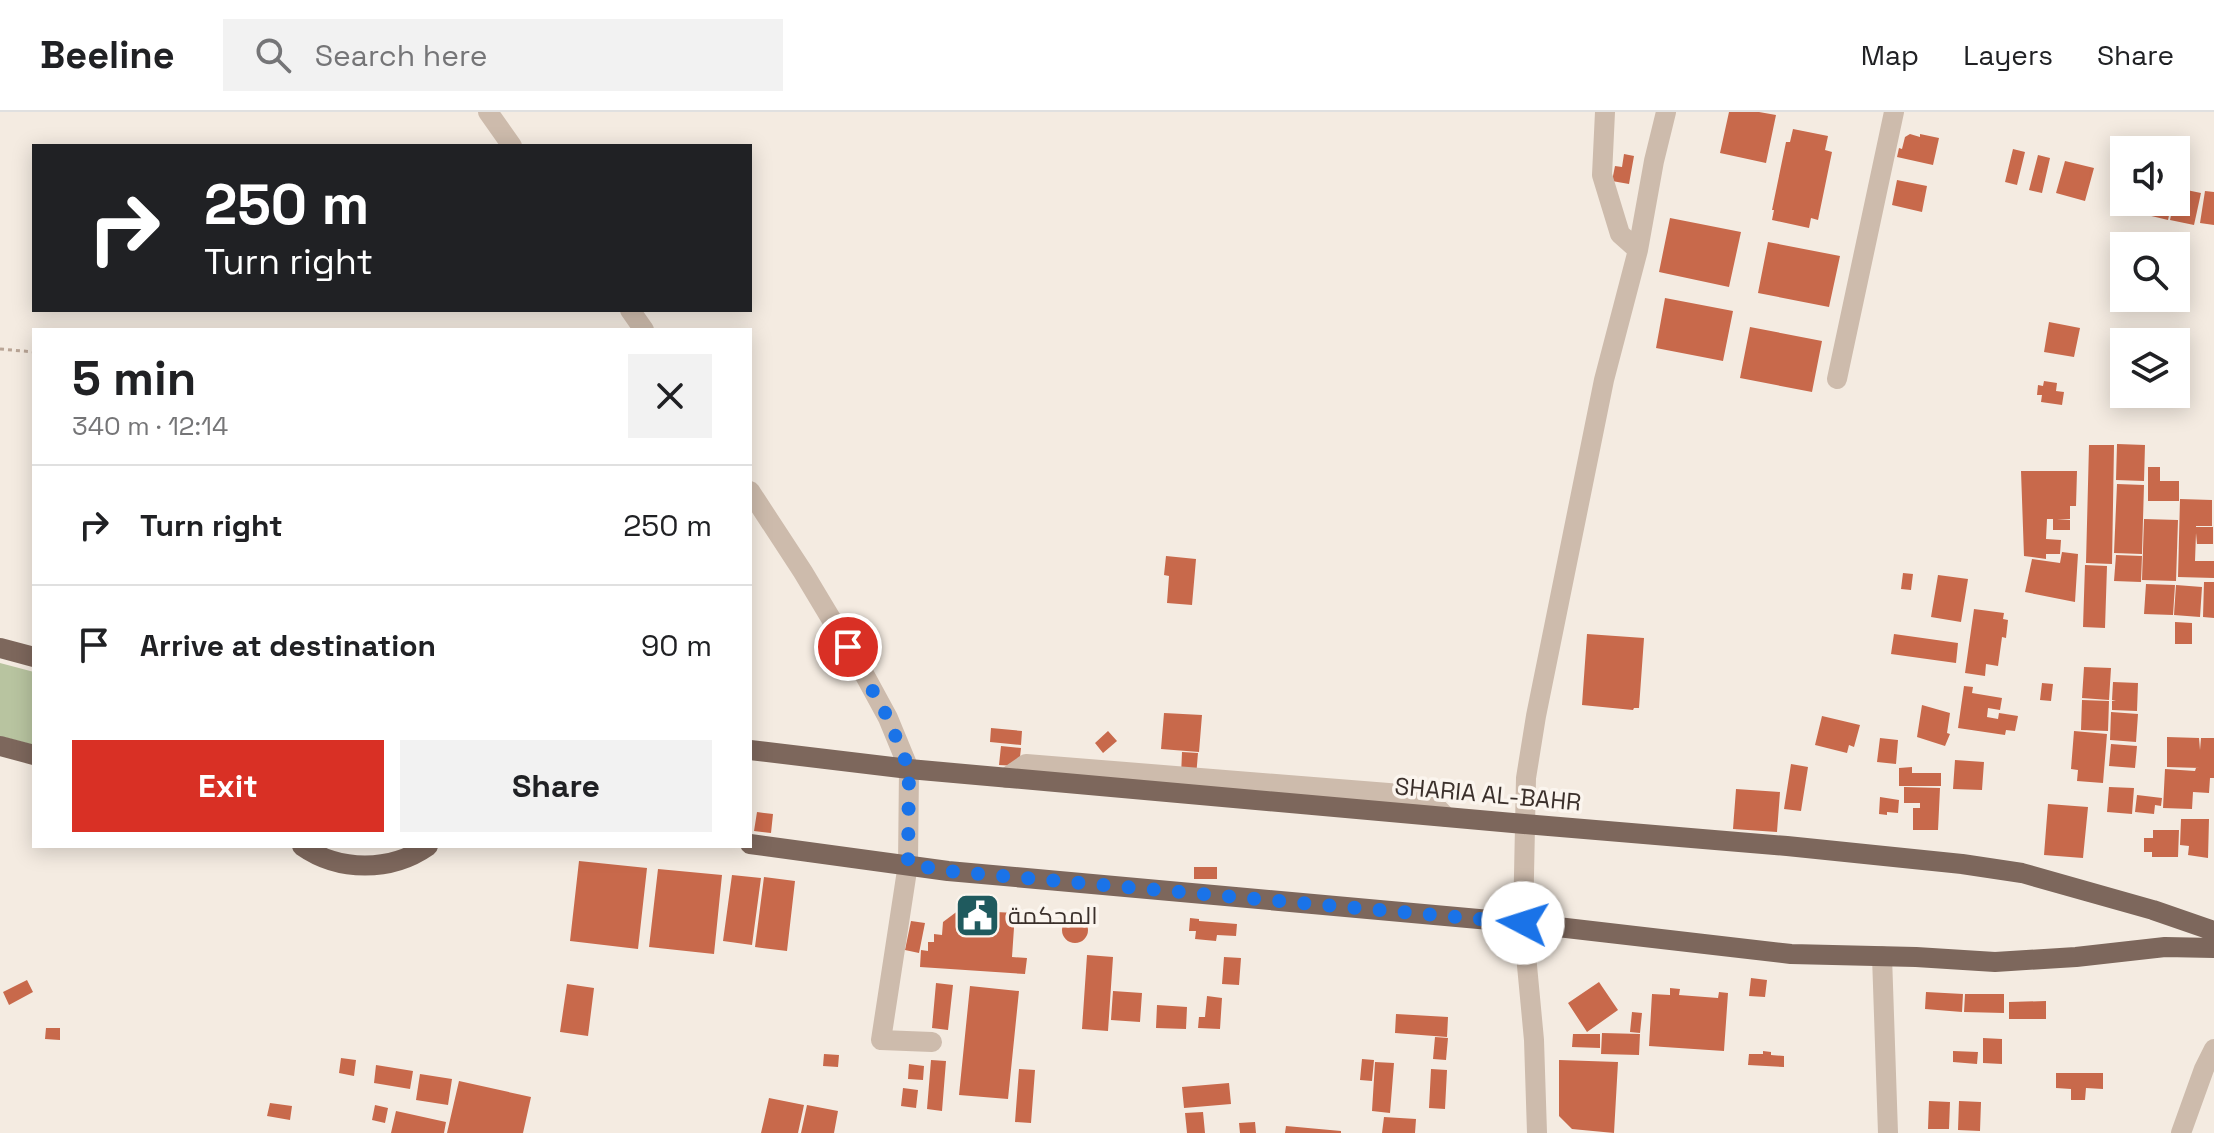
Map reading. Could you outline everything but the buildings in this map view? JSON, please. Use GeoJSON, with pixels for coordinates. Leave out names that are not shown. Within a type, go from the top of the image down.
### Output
{"type":"FeatureCollection","features":[{"type":"Feature","properties":{"kind":"main road"},"geometry":{"type":"LineString","coordinates":[[0,648],[32,656]]}},
{"type":"Feature","properties":{"kind":"main road"},"geometry":{"type":"LineString","coordinates":[[0,746],[32,754]]}},
{"type":"Feature","properties":{"kind":"main road","name":"SHARIA AL-BAHR"},"geometry":{"type":"LineString","coordinates":[[752,750],[909,769],[1962,864],[2007,871],[2140,906],[2214,931]]}},
{"type":"Feature","properties":{"kind":"main road"},"geometry":{"type":"LineString","coordinates":[[752,844],[948,871],[1523,923],[1791,954],[1995,962],[2165,947],[2214,948]]}},
{"type":"Feature","properties":{"kind":"main road"},"geometry":{"type":"LineString","coordinates":[[305,848],[315,855],[348,865],[383,865],[415,855],[425,848]]}},
{"type":"Feature","properties":{"kind":"street"},"geometry":{"type":"LineString","coordinates":[[488,112],[511,144]]}},
{"type":"Feature","properties":{"kind":"street"},"geometry":{"type":"LineString","coordinates":[[1605,112],[1602,175],[1620,234],[1638,250]]}},
{"type":"Feature","properties":{"kind":"street"},"geometry":{"type":"LineString","coordinates":[[1537,1133],[1534,1040],[1523,923],[1526,778],[1604,380],[1638,250],[1666,112]]}},
{"type":"Feature","properties":{"kind":"street"},"geometry":{"type":"LineString","coordinates":[[1837,379],[1894,112]]}},
{"type":"Feature","properties":{"kind":"street"},"geometry":{"type":"LineString","coordinates":[[752,494],[863,672],[888,718],[909,769],[908,864],[881,1040],[932,1042]]}},
{"type":"Feature","properties":{"kind":"street"},"geometry":{"type":"LineString","coordinates":[[1882,956],[1888,1133]]}},
{"type":"Feature","properties":{"kind":"street"},"geometry":{"type":"LineString","coordinates":[[2181,1133],[2214,1049]]}},
{"type":"Feature","properties":{"kind":"path"},"geometry":{"type":"LineString","coordinates":[[0,349],[32,352]]}},
{"type":"Feature","properties":{"kind":"green space"},"geometry":{"type":"Polygon","coordinates":[[[0,663],[32,671],[32,744],[0,736],[0,663]]]}},
{"type":"Feature","properties":{"kind":"place","name":"المحكمة"},"geometry":{"type":"Point","coordinates":[977,915]}},
{"type":"Feature","properties":{"kind":"route"},"geometry":{"type":"LineString","coordinates":[[848,647],[888,718],[909,769],[908,864],[948,871],[1523,923]]}}]}
